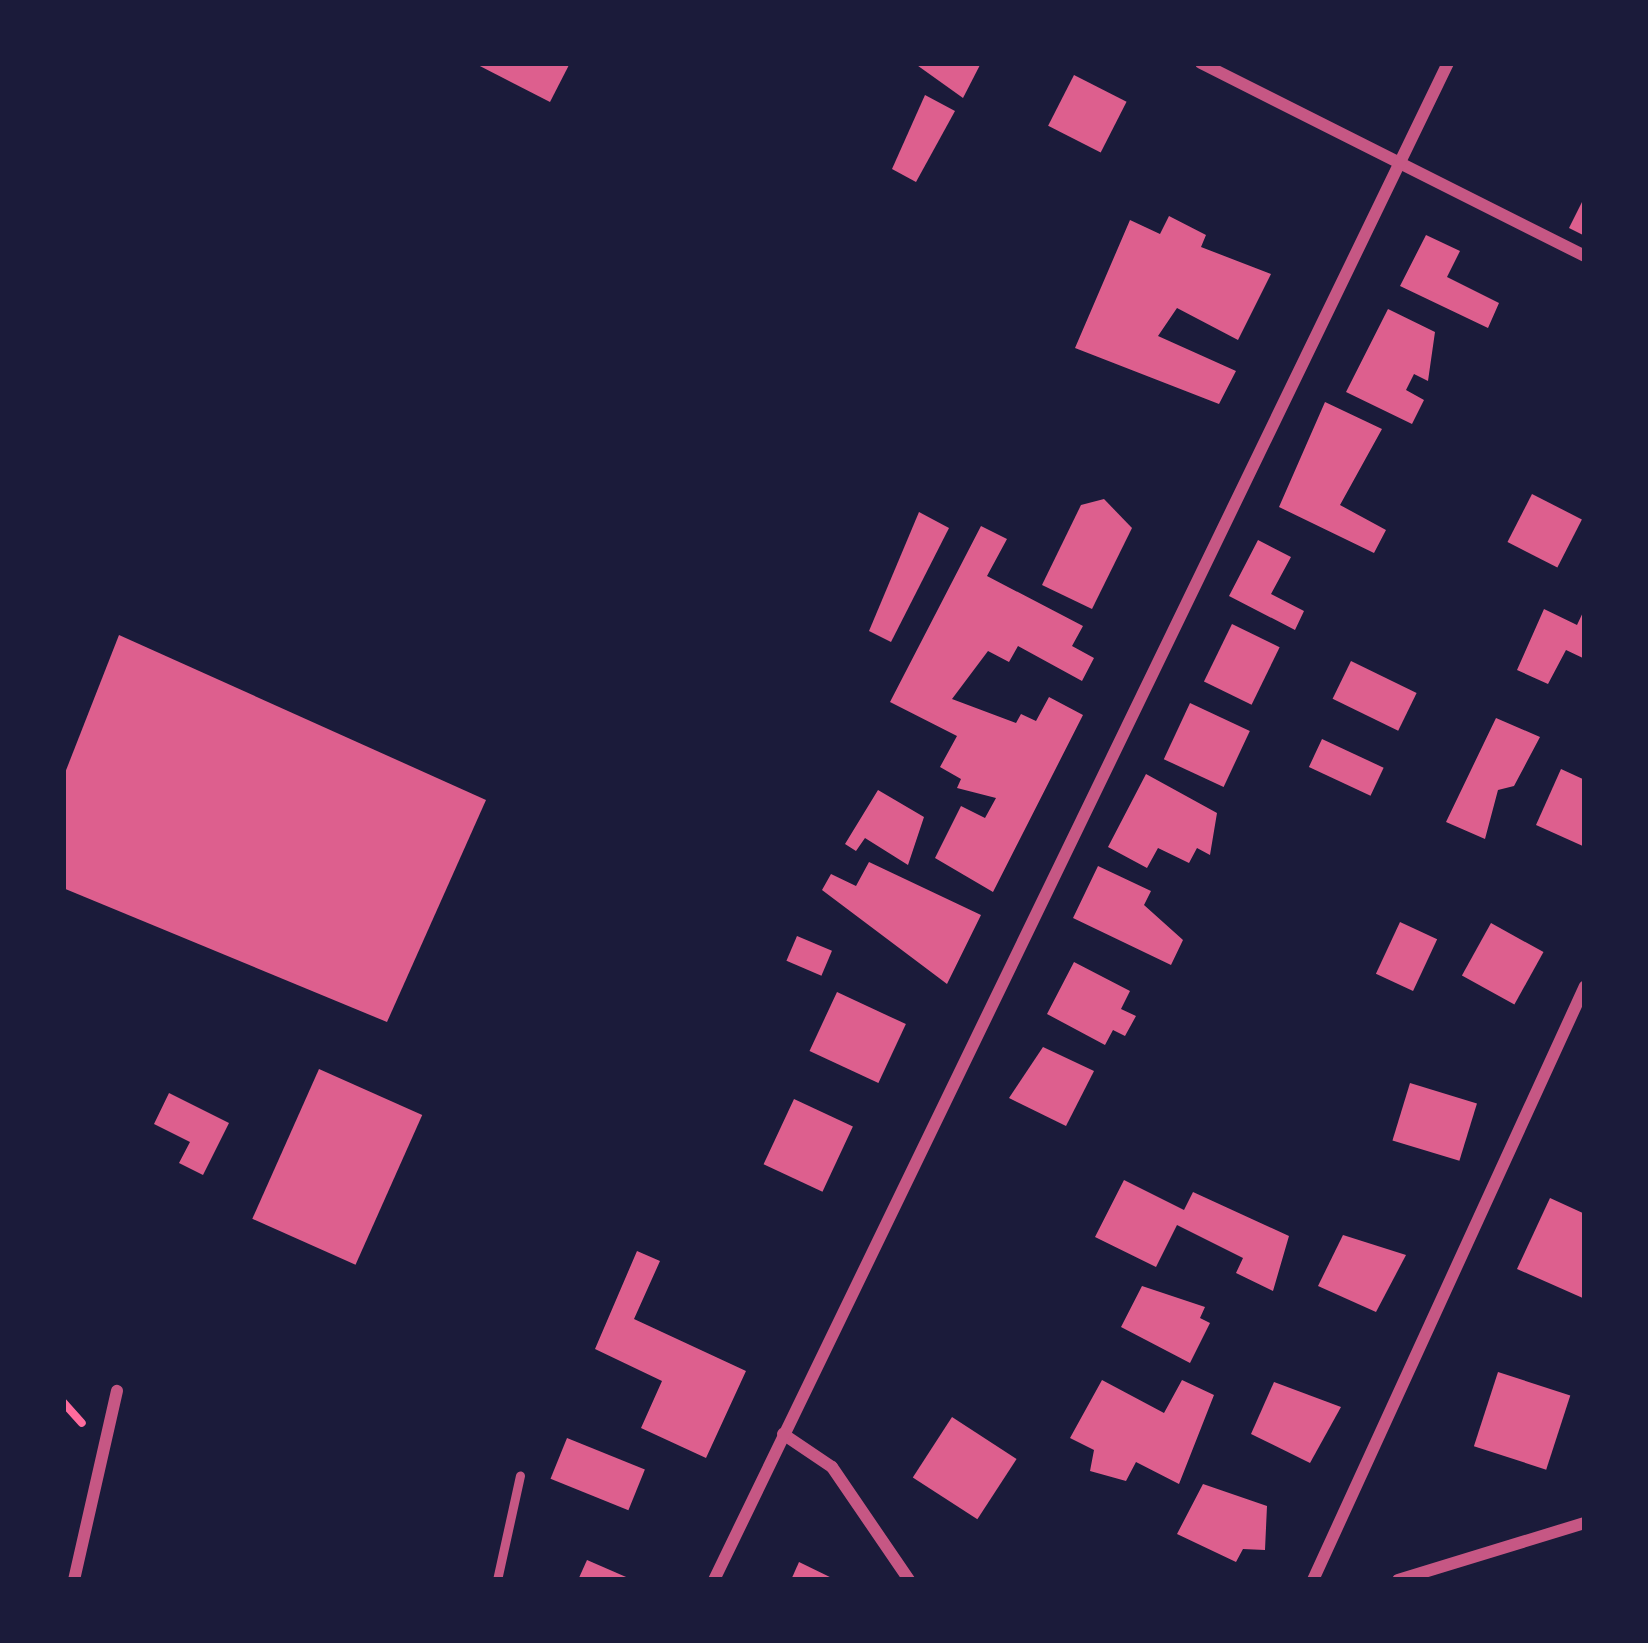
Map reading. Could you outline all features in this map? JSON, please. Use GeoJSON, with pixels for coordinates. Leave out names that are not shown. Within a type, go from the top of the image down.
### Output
{"type":"FeatureCollection","features":[{"type":"Feature","properties":{"kind":"street"},"geometry":{"type":"LineString","coordinates":[[1201,63],[1585,256]]}},
{"type":"Feature","properties":{"kind":"street"},"geometry":{"type":"LineString","coordinates":[[714,1580],[1395,162],[1448,63]]}},
{"type":"Feature","properties":{"kind":"street"},"geometry":{"type":"LineString","coordinates":[[1313,1580],[1585,986]]}},
{"type":"Feature","properties":{"kind":"street"},"geometry":{"type":"LineString","coordinates":[[74,1580],[117,1391]]}},
{"type":"Feature","properties":{"kind":"street"},"geometry":{"type":"LineString","coordinates":[[784,1435],[832,1467],[909,1580]]}},
{"type":"Feature","properties":{"kind":"street"},"geometry":{"type":"LineString","coordinates":[[1398,1580],[1585,1523]]}},
{"type":"Feature","properties":{"kind":"lane"},"geometry":{"type":"LineString","coordinates":[[496,1580],[520,1475]]}},
{"type":"Feature","properties":{"kind":"building"},"geometry":{"type":"Polygon","coordinates":[[[474,63],[570,63],[550,102],[474,63]]]}},
{"type":"Feature","properties":{"kind":"building"},"geometry":{"type":"Polygon","coordinates":[[[914,63],[981,63],[963,98],[914,63]]]}},
{"type":"Feature","properties":{"kind":"building"},"geometry":{"type":"Polygon","coordinates":[[[1074,75],[1127,102],[1101,153],[1048,126],[1074,75]]]}},
{"type":"Feature","properties":{"kind":"building"},"geometry":{"type":"Polygon","coordinates":[[[925,95],[955,111],[916,182],[892,169],[925,95]]]}},
{"type":"Feature","properties":{"kind":"building"},"geometry":{"type":"Polygon","coordinates":[[[1585,196],[1585,236],[1569,228],[1585,196]]]}},
{"type":"Feature","properties":{"kind":"building"},"geometry":{"type":"Polygon","coordinates":[[[1169,216],[1206,235],[1201,247],[1271,274],[1238,340],[1177,308],[1158,336],[1236,371],[1219,404],[1075,348],[1130,220],[1160,234],[1169,216]]]}},
{"type":"Feature","properties":{"kind":"building"},"geometry":{"type":"Polygon","coordinates":[[[1426,235],[1460,251],[1447,277],[1499,303],[1488,328],[1400,286],[1426,235]]]}},
{"type":"Feature","properties":{"kind":"building"},"geometry":{"type":"Polygon","coordinates":[[[1388,309],[1435,332],[1428,381],[1414,374],[1406,390],[1424,400],[1412,424],[1346,392],[1388,309]]]}},
{"type":"Feature","properties":{"kind":"building"},"geometry":{"type":"Polygon","coordinates":[[[1325,402],[1382,429],[1340,505],[1386,530],[1374,553],[1279,507],[1325,402]]]}},
{"type":"Feature","properties":{"kind":"building"},"geometry":{"type":"Polygon","coordinates":[[[1532,494],[1582,519],[1557,568],[1507,542],[1532,494]]]}},
{"type":"Feature","properties":{"kind":"building"},"geometry":{"type":"Polygon","coordinates":[[[1104,499],[1132,528],[1092,609],[1042,585],[1081,505],[1104,499]]]}},
{"type":"Feature","properties":{"kind":"building"},"geometry":{"type":"Polygon","coordinates":[[[919,512],[949,528],[891,642],[869,631],[919,512]]]}},
{"type":"Feature","properties":{"kind":"building"},"geometry":{"type":"Polygon","coordinates":[[[981,526],[1007,539],[987,576],[1083,626],[1072,646],[1094,658],[1082,681],[1018,646],[1009,662],[988,651],[952,699],[1016,723],[1021,714],[1036,721],[1049,697],[1083,715],[993,892],[935,858],[961,806],[985,818],[996,798],[957,788],[961,779],[940,767],[957,736],[890,702],[981,526]]]}},
{"type":"Feature","properties":{"kind":"building"},"geometry":{"type":"Polygon","coordinates":[[[1258,540],[1291,557],[1271,594],[1304,611],[1295,630],[1229,596],[1258,540]]]}},
{"type":"Feature","properties":{"kind":"building"},"geometry":{"type":"Polygon","coordinates":[[[1585,608],[1585,659],[1566,650],[1548,684],[1517,670],[1544,609],[1577,625],[1585,608]]]}},
{"type":"Feature","properties":{"kind":"building"},"geometry":{"type":"Polygon","coordinates":[[[1232,624],[1280,647],[1252,705],[1204,682],[1232,624]]]}},
{"type":"Feature","properties":{"kind":"building"},"geometry":{"type":"Polygon","coordinates":[[[119,635],[486,800],[387,1022],[63,888],[63,778],[119,635]]]}},
{"type":"Feature","properties":{"kind":"building"},"geometry":{"type":"Polygon","coordinates":[[[1351,661],[1417,693],[1398,731],[1333,699],[1351,661]]]}},
{"type":"Feature","properties":{"kind":"building"},"geometry":{"type":"Polygon","coordinates":[[[1190,703],[1250,731],[1224,787],[1164,759],[1190,703]]]}},
{"type":"Feature","properties":{"kind":"building"},"geometry":{"type":"Polygon","coordinates":[[[1496,718],[1540,737],[1514,786],[1498,790],[1485,839],[1446,822],[1496,718]]]}},
{"type":"Feature","properties":{"kind":"building"},"geometry":{"type":"Polygon","coordinates":[[[1322,739],[1384,768],[1371,796],[1309,767],[1322,739]]]}},
{"type":"Feature","properties":{"kind":"building"},"geometry":{"type":"Polygon","coordinates":[[[1561,769],[1585,780],[1585,847],[1536,825],[1561,769]]]}},
{"type":"Feature","properties":{"kind":"building"},"geometry":{"type":"Polygon","coordinates":[[[1146,774],[1217,813],[1210,855],[1197,848],[1189,863],[1158,848],[1147,868],[1108,847],[1146,774]]]}},
{"type":"Feature","properties":{"kind":"building"},"geometry":{"type":"Polygon","coordinates":[[[878,790],[924,817],[908,865],[865,838],[856,851],[845,844],[878,790]]]}},
{"type":"Feature","properties":{"kind":"building"},"geometry":{"type":"Polygon","coordinates":[[[869,862],[981,915],[947,984],[822,890],[831,874],[856,886],[869,862]]]}},
{"type":"Feature","properties":{"kind":"building"},"geometry":{"type":"Polygon","coordinates":[[[1098,866],[1151,891],[1144,905],[1183,940],[1171,965],[1073,918],[1098,866]]]}},
{"type":"Feature","properties":{"kind":"building"},"geometry":{"type":"Polygon","coordinates":[[[1400,922],[1437,939],[1413,991],[1376,974],[1400,922]]]}},
{"type":"Feature","properties":{"kind":"building"},"geometry":{"type":"Polygon","coordinates":[[[1491,923],[1543,952],[1514,1005],[1462,975],[1491,923]]]}},
{"type":"Feature","properties":{"kind":"building"},"geometry":{"type":"Polygon","coordinates":[[[797,936],[832,951],[821,976],[786,961],[797,936]]]}},
{"type":"Feature","properties":{"kind":"building"},"geometry":{"type":"Polygon","coordinates":[[[1074,962],[1130,991],[1121,1009],[1136,1016],[1125,1036],[1113,1030],[1105,1045],[1047,1014],[1074,962]]]}},
{"type":"Feature","properties":{"kind":"building"},"geometry":{"type":"Polygon","coordinates":[[[837,992],[906,1024],[878,1083],[810,1051],[837,992]]]}},
{"type":"Feature","properties":{"kind":"building"},"geometry":{"type":"Polygon","coordinates":[[[1043,1047],[1094,1071],[1066,1126],[1009,1098],[1043,1047]]]}},
{"type":"Feature","properties":{"kind":"building"},"geometry":{"type":"Polygon","coordinates":[[[319,1069],[422,1115],[356,1265],[252,1219],[319,1069]]]}},
{"type":"Feature","properties":{"kind":"building"},"geometry":{"type":"Polygon","coordinates":[[[1410,1083],[1477,1103],[1459,1161],[1392,1140],[1410,1083]]]}},
{"type":"Feature","properties":{"kind":"building"},"geometry":{"type":"Polygon","coordinates":[[[169,1093],[229,1123],[203,1175],[179,1163],[190,1142],[154,1124],[169,1093]]]}},
{"type":"Feature","properties":{"kind":"building"},"geometry":{"type":"Polygon","coordinates":[[[794,1099],[853,1126],[822,1192],[764,1164],[794,1099]]]}},
{"type":"Feature","properties":{"kind":"building"},"geometry":{"type":"Polygon","coordinates":[[[1124,1180],[1184,1210],[1193,1192],[1289,1236],[1273,1291],[1236,1273],[1243,1258],[1177,1225],[1156,1267],[1095,1237],[1124,1180]]]}},
{"type":"Feature","properties":{"kind":"building"},"geometry":{"type":"Polygon","coordinates":[[[1550,1198],[1585,1214],[1585,1299],[1517,1269],[1550,1198]]]}},
{"type":"Feature","properties":{"kind":"building"},"geometry":{"type":"Polygon","coordinates":[[[1343,1235],[1406,1255],[1376,1312],[1318,1286],[1343,1235]]]}},
{"type":"Feature","properties":{"kind":"building"},"geometry":{"type":"Polygon","coordinates":[[[637,1251],[660,1261],[634,1319],[746,1371],[706,1458],[641,1428],[662,1381],[595,1349],[637,1251]]]}},
{"type":"Feature","properties":{"kind":"building"},"geometry":{"type":"Polygon","coordinates":[[[1142,1286],[1205,1307],[1200,1318],[1210,1323],[1190,1363],[1121,1327],[1142,1286]]]}},
{"type":"Feature","properties":{"kind":"building"},"geometry":{"type":"Polygon","coordinates":[[[1498,1372],[1570,1395],[1546,1470],[1474,1446],[1498,1372]]]}},
{"type":"Feature","properties":{"kind":"building"},"geometry":{"type":"Polygon","coordinates":[[[1102,1380],[1164,1413],[1182,1380],[1214,1395],[1179,1484],[1136,1462],[1126,1481],[1090,1471],[1094,1450],[1070,1438],[1102,1380]]]}},
{"type":"Feature","properties":{"kind":"building"},"geometry":{"type":"Polygon","coordinates":[[[1274,1382],[1341,1407],[1310,1463],[1251,1434],[1274,1382]]]}},
{"type":"Feature","properties":{"kind":"building"},"geometry":{"type":"Polygon","coordinates":[[[952,1417],[1017,1459],[977,1519],[913,1477],[952,1417]]]}},
{"type":"Feature","properties":{"kind":"building"},"geometry":{"type":"Polygon","coordinates":[[[567,1438],[645,1469],[628,1510],[551,1479],[567,1438]]]}},
{"type":"Feature","properties":{"kind":"building"},"geometry":{"type":"Polygon","coordinates":[[[1203,1484],[1267,1506],[1265,1550],[1243,1549],[1236,1562],[1177,1534],[1203,1484]]]}},
{"type":"Feature","properties":{"kind":"building"},"geometry":{"type":"Polygon","coordinates":[[[587,1560],[633,1580],[578,1580],[587,1560]]]}},
{"type":"Feature","properties":{"kind":"building"},"geometry":{"type":"Polygon","coordinates":[[[799,1562],[836,1580],[791,1580],[799,1562]]]}}]}
